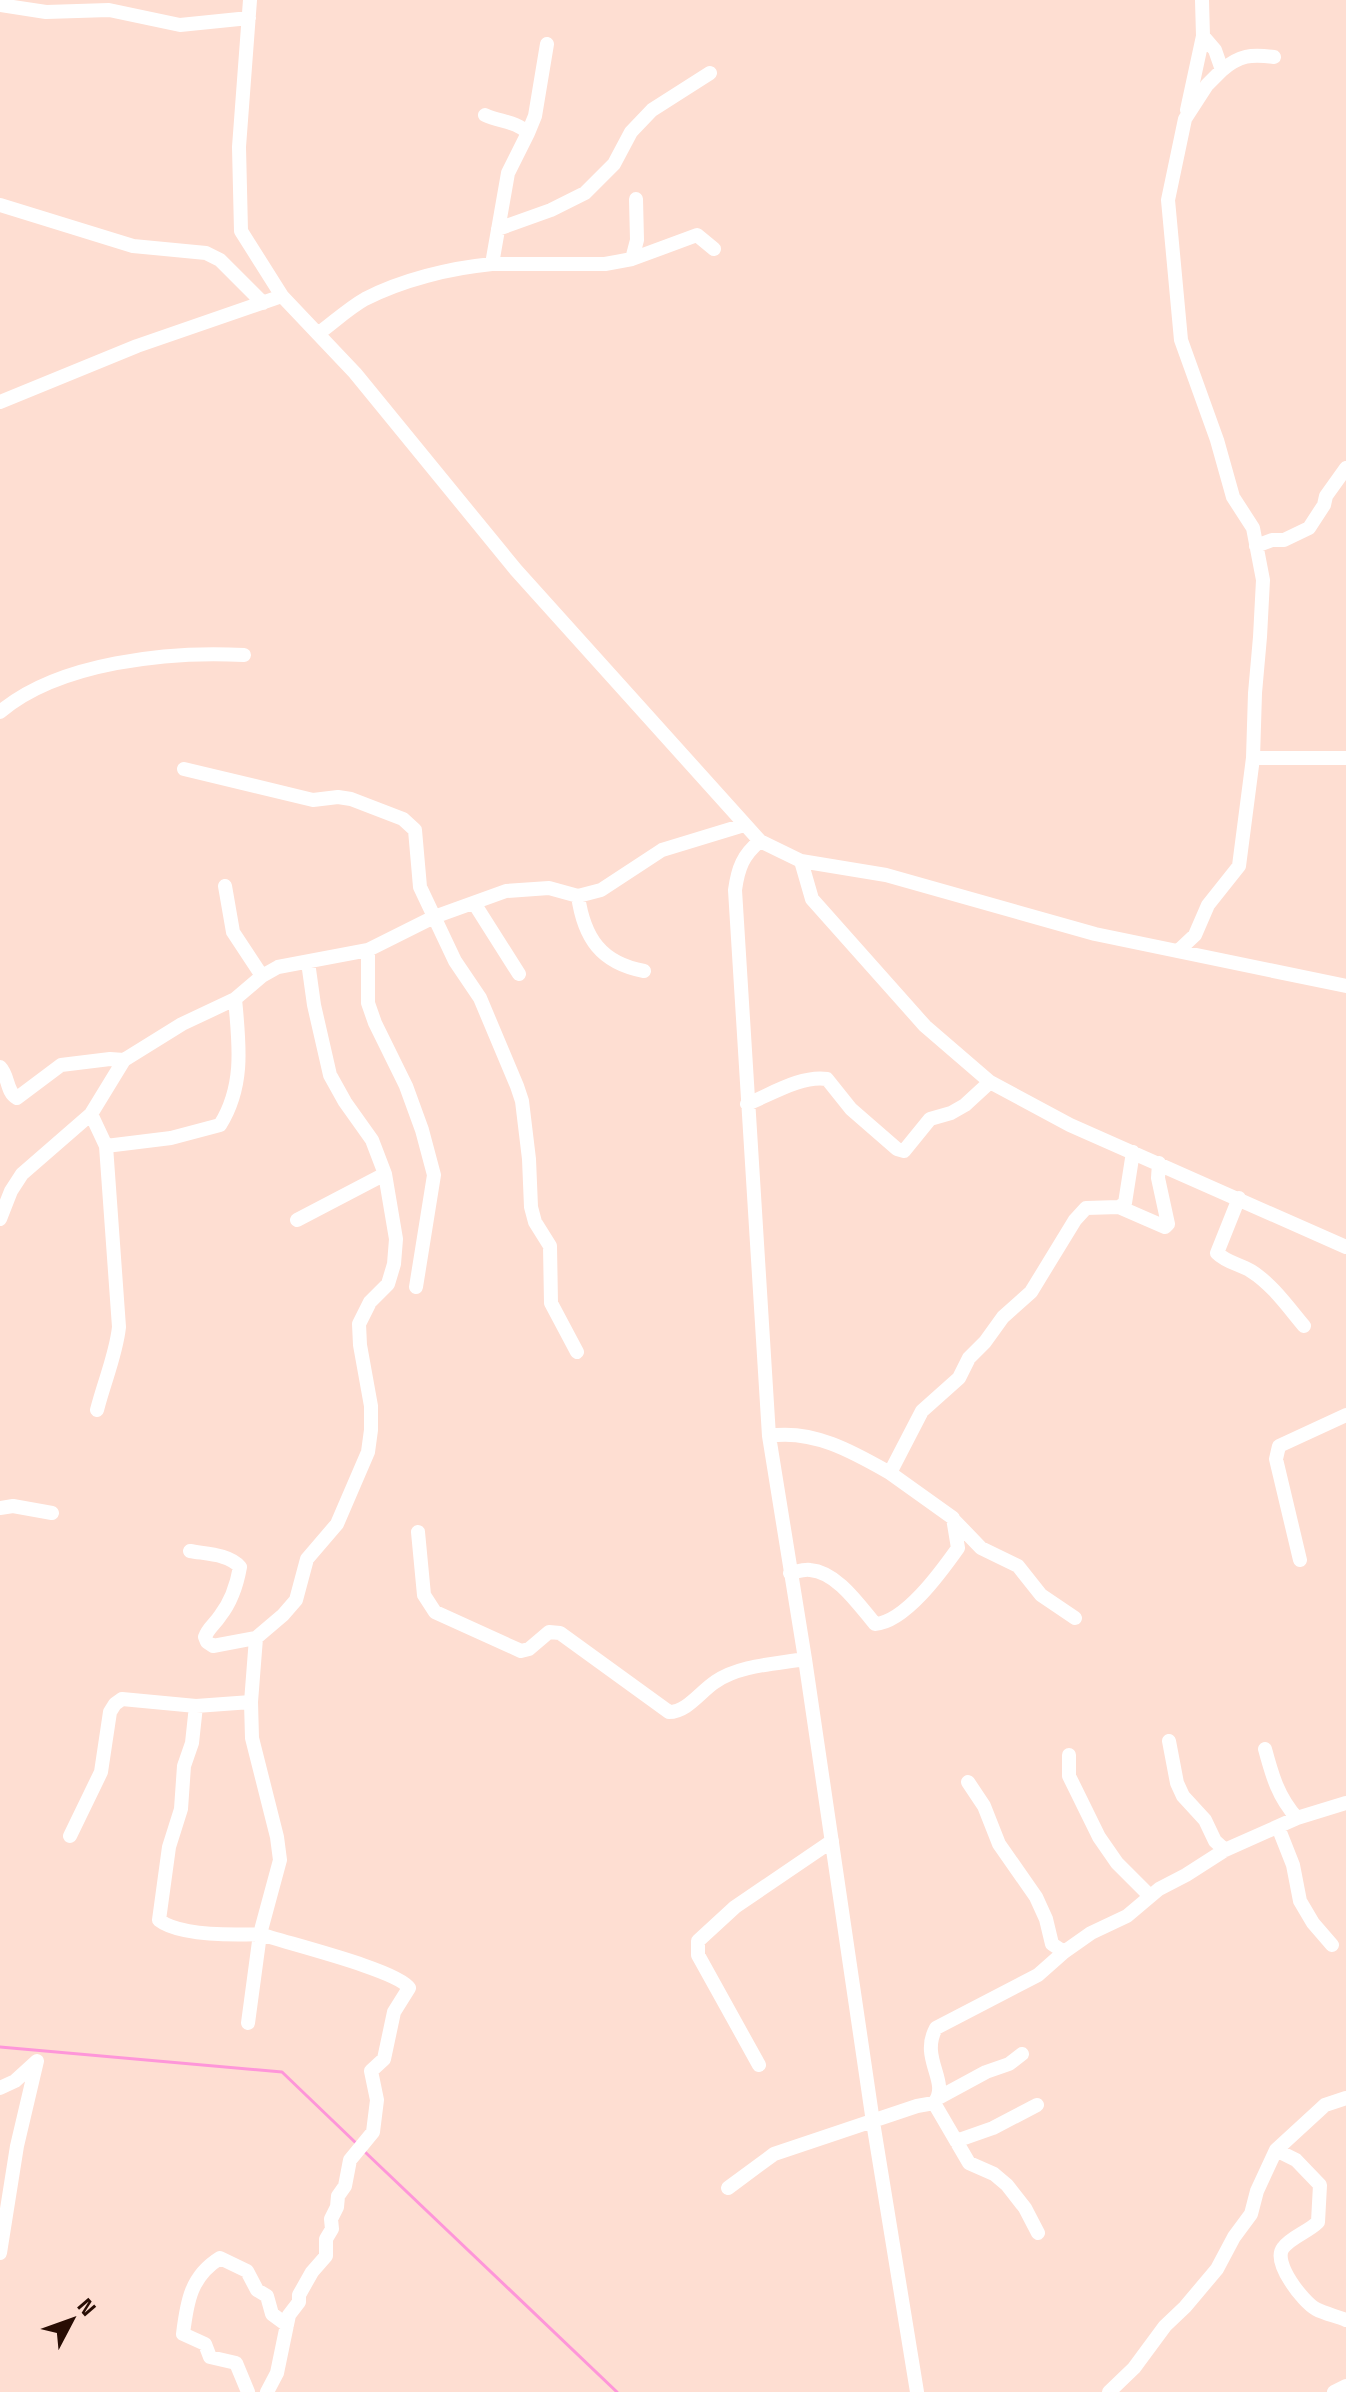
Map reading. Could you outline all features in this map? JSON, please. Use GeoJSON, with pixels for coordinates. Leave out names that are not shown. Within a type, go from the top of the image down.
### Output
{"type":"FeatureCollection","features":[{"type":"Feature","properties":{"kind":"street"},"geometry":{"type":"LineString","coordinates":[[250,0],[239,147],[241,231],[282,296],[319,333],[516,570],[760,841],[801,861],[886,875],[1095,934],[1346,986]]}},
{"type":"Feature","properties":{"kind":"street"},"geometry":{"type":"LineString","coordinates":[[1178,951],[1195,935],[1208,905],[1239,866],[1253,758],[1263,580],[1253,528],[1233,497],[1217,440],[1181,340],[1168,200],[1203,36],[1203,1]]}},
{"type":"Feature","properties":{"kind":"street"},"geometry":{"type":"LineString","coordinates":[[0,5],[46,12],[109,10],[180,25],[249,18]]}},
{"type":"Feature","properties":{"kind":"street"},"geometry":{"type":"LineString","coordinates":[[1203,36],[1215,50],[1222,70]]}},
{"type":"Feature","properties":{"kind":"street"},"geometry":{"type":"LineString","coordinates":[[492,264],[508,173],[535,116],[547,44]]}},
{"type":"Feature","properties":{"kind":"street"},"geometry":{"type":"LineString","coordinates":[[1185,119],[1207,85],[1232,62],[1249,54],[1274,57]]}},
{"type":"Feature","properties":{"kind":"street"},"geometry":{"type":"LineString","coordinates":[[498,229],[551,210],[585,193],[614,164],[631,132],[652,110],[710,73]]}},
{"type":"Feature","properties":{"kind":"street"},"geometry":{"type":"LineString","coordinates":[[485,115],[516,123],[528,133]]}},
{"type":"Feature","properties":{"kind":"street"},"geometry":{"type":"LineString","coordinates":[[632,259],[637,240],[636,199]]}},
{"type":"Feature","properties":{"kind":"street"},"geometry":{"type":"LineString","coordinates":[[0,205],[133,246],[206,253],[220,260],[263,303]]}},
{"type":"Feature","properties":{"kind":"street"},"geometry":{"type":"LineString","coordinates":[[319,333],[363,300],[414,280],[472,266],[605,264],[632,259],[697,235],[714,249]]}},
{"type":"Feature","properties":{"kind":"street"},"geometry":{"type":"LineString","coordinates":[[0,402],[137,346],[282,296]]}},
{"type":"Feature","properties":{"kind":"street"},"geometry":{"type":"LineString","coordinates":[[1256,546],[1272,540],[1284,540],[1309,528],[1346,468]]}},
{"type":"Feature","properties":{"kind":"street"},"geometry":{"type":"LineString","coordinates":[[0,712],[39,685],[109,666],[214,653],[244,655]]}},
{"type":"Feature","properties":{"kind":"street"},"geometry":{"type":"LineString","coordinates":[[1253,758],[1346,758]]}},
{"type":"Feature","properties":{"kind":"street"},"geometry":{"type":"LineString","coordinates":[[184,769],[313,800],[351,799],[403,819],[415,830],[418,879],[455,961],[480,998],[522,1101],[531,1207],[535,1222],[550,1246],[551,1303],[577,1352]]}},
{"type":"Feature","properties":{"kind":"street"},"geometry":{"type":"LineString","coordinates":[[0,1219],[6,1186],[91,1114],[124,1060],[182,1024],[235,999],[278,967],[368,950],[434,917],[506,891],[549,888],[578,896],[601,890],[662,850],[744,825]]}},
{"type":"Feature","properties":{"kind":"street"},"geometry":{"type":"LineString","coordinates":[[760,841],[749,850],[738,868],[735,890],[769,1436],[917,2392]]}},
{"type":"Feature","properties":{"kind":"street"},"geometry":{"type":"LineString","coordinates":[[801,861],[812,899],[925,1026],[990,1082],[1070,1125],[1346,1247]]}},
{"type":"Feature","properties":{"kind":"street"},"geometry":{"type":"LineString","coordinates":[[225,886],[233,932],[262,976]]}},
{"type":"Feature","properties":{"kind":"street"},"geometry":{"type":"LineString","coordinates":[[578,896],[587,933],[601,951],[623,967],[644,971]]}},
{"type":"Feature","properties":{"kind":"street"},"geometry":{"type":"LineString","coordinates":[[474,903],[519,974]]}},
{"type":"Feature","properties":{"kind":"street"},"geometry":{"type":"LineString","coordinates":[[368,950],[368,1003],[406,1086],[434,1175],[416,1287]]}},
{"type":"Feature","properties":{"kind":"street"},"geometry":{"type":"LineString","coordinates":[[190,1551],[227,1558],[240,1567],[236,1586],[221,1616],[208,1629],[207,1642],[213,1646],[256,1638],[276,1623],[296,1600],[307,1559],[337,1524],[368,1452],[371,1406],[359,1324],[370,1302],[388,1284],[394,1264],[396,1239],[385,1174],[372,1140],[330,1075],[308,962]]}},
{"type":"Feature","properties":{"kind":"street"},"geometry":{"type":"LineString","coordinates":[[106,1146],[171,1138],[220,1125],[228,1112],[241,1064],[235,999]]}},
{"type":"Feature","properties":{"kind":"street"},"geometry":{"type":"LineString","coordinates":[[0,1067],[4,1070],[11,1094],[17,1098],[61,1065],[124,1060]]}},
{"type":"Feature","properties":{"kind":"street"},"geometry":{"type":"LineString","coordinates":[[747,1104],[805,1080],[827,1079],[851,1109],[897,1149],[904,1151],[930,1119],[958,1109],[990,1082]]}},
{"type":"Feature","properties":{"kind":"street"},"geometry":{"type":"LineString","coordinates":[[91,1114],[106,1146],[119,1327],[117,1345],[97,1410]]}},
{"type":"Feature","properties":{"kind":"street"},"geometry":{"type":"LineString","coordinates":[[1119,1207],[1128,1197],[1133,1152]]}},
{"type":"Feature","properties":{"kind":"street"},"geometry":{"type":"LineString","coordinates":[[890,1473],[922,1411],[959,1378],[969,1358],[1003,1317],[1031,1292],[1075,1220],[1086,1208],[1119,1207],[1165,1227],[1168,1224],[1158,1178],[1159,1163]]}},
{"type":"Feature","properties":{"kind":"street"},"geometry":{"type":"LineString","coordinates":[[297,1220],[324,1209],[385,1174]]}},
{"type":"Feature","properties":{"kind":"street"},"geometry":{"type":"LineString","coordinates":[[1239,1198],[1217,1253],[1223,1259],[1251,1270],[1304,1326]]}},
{"type":"Feature","properties":{"kind":"street"},"geometry":{"type":"LineString","coordinates":[[1300,1560],[1276,1459],[1279,1446],[1346,1415]]}},
{"type":"Feature","properties":{"kind":"street"},"geometry":{"type":"LineString","coordinates":[[769,1436],[804,1436],[842,1446],[890,1473],[953,1518],[981,1548],[1018,1566],[1041,1595],[1075,1618]]}},
{"type":"Feature","properties":{"kind":"street"},"geometry":{"type":"LineString","coordinates":[[0,1508],[13,1506],[52,1513]]}},
{"type":"Feature","properties":{"kind":"street"},"geometry":{"type":"LineString","coordinates":[[790,1573],[809,1569],[823,1574],[840,1585],[875,1624],[887,1623],[905,1609],[958,1548],[953,1518]]}},
{"type":"Feature","properties":{"kind":"street"},"geometry":{"type":"LineString","coordinates":[[418,1532],[424,1595],[438,1615],[521,1651],[529,1649],[549,1632],[560,1633],[669,1712],[678,1712],[716,1681],[741,1671],[805,1659]]}},
{"type":"Feature","properties":{"kind":"street"},"geometry":{"type":"LineString","coordinates":[[248,2023],[260,1934],[280,1860],[252,1738],[251,1702],[256,1638]]}},
{"type":"Feature","properties":{"kind":"street"},"geometry":{"type":"LineString","coordinates":[[70,1836],[101,1772],[110,1712],[115,1704],[122,1699],[196,1706],[251,1702]]}},
{"type":"Feature","properties":{"kind":"street"},"geometry":{"type":"LineString","coordinates":[[196,1706],[192,1743],[184,1766],[181,1809],[169,1847],[159,1920],[162,1924],[228,1935],[260,1934],[376,1969],[405,1981],[409,1988],[394,2012],[384,2059],[371,2071],[377,2100],[373,2132],[346,2170],[345,2186],[338,2196],[331,2219],[332,2229],[326,2239],[326,2256],[312,2272],[299,2295],[299,2302],[289,2315],[277,2373],[267,2392]]}},
{"type":"Feature","properties":{"kind":"street"},"geometry":{"type":"LineString","coordinates":[[1169,1741],[1177,1783],[1183,1796],[1205,1820],[1215,1841],[1225,1850]]}},
{"type":"Feature","properties":{"kind":"street"},"geometry":{"type":"LineString","coordinates":[[1265,1749],[1284,1805],[1297,1818]]}},
{"type":"Feature","properties":{"kind":"street"},"geometry":{"type":"LineString","coordinates":[[1069,1755],[1069,1776],[1099,1837],[1117,1863],[1150,1896]]}},
{"type":"Feature","properties":{"kind":"street"},"geometry":{"type":"LineString","coordinates":[[968,1782],[984,1806],[999,1844],[1036,1897],[1052,1944],[1064,1952]]}},
{"type":"Feature","properties":{"kind":"street"},"geometry":{"type":"LineString","coordinates":[[1038,2233],[1025,2208],[1007,2185],[994,2174],[969,2163],[936,2101],[940,2085],[929,2041],[936,2028],[1038,1975],[1091,1933],[1127,1916],[1150,1896],[1225,1850],[1297,1818],[1346,1803]]}},
{"type":"Feature","properties":{"kind":"street"},"geometry":{"type":"LineString","coordinates":[[1278,1827],[1293,1865],[1300,1901],[1313,1923],[1332,1945]]}},
{"type":"Feature","properties":{"kind":"street"},"geometry":{"type":"LineString","coordinates":[[759,2065],[698,1955],[698,1941],[735,1907],[832,1841]]}},
{"type":"Feature","properties":{"kind":"street"},"geometry":{"type":"LineString","coordinates":[[728,2188],[774,2154],[936,2101],[986,2072],[1009,2064],[1022,2054]]}},
{"type":"Feature","properties":{"kind":"street"},"geometry":{"type":"LineString","coordinates":[[0,2088],[15,2081],[37,2061],[17,2146],[0,2253]]}},
{"type":"Feature","properties":{"kind":"street"},"geometry":{"type":"LineString","coordinates":[[956,2141],[993,2128],[1037,2105]]}},
{"type":"Feature","properties":{"kind":"street"},"geometry":{"type":"LineString","coordinates":[[1109,2392],[1134,2368],[1165,2326],[1217,2269],[1251,2214],[1257,2191],[1276,2150],[1325,2105],[1342,2105]]}},
{"type":"Feature","properties":{"kind":"street"},"geometry":{"type":"LineString","coordinates":[[1276,2150],[1296,2160],[1320,2185],[1318,2222],[1284,2245],[1280,2263],[1301,2296],[1315,2309],[1346,2320]]}},
{"type":"Feature","properties":{"kind":"street"},"geometry":{"type":"LineString","coordinates":[[248,2392],[236,2363],[210,2357],[205,2344],[183,2334],[187,2300],[204,2268],[220,2258],[247,2271],[257,2290],[267,2296],[272,2314],[287,2325]]}},
{"type":"Feature","properties":{"kind":"street"},"geometry":{"type":"LineString","coordinates":[[1335,2392],[1346,2386]]}},
{"type":"Feature","properties":{"kind":"waterway"},"geometry":{"type":"LineString","coordinates":[[0,2047],[282,2072],[357,2144]]}},
{"type":"Feature","properties":{"kind":"waterway"},"geometry":{"type":"LineString","coordinates":[[365,2152],[617,2392]]}}]}
